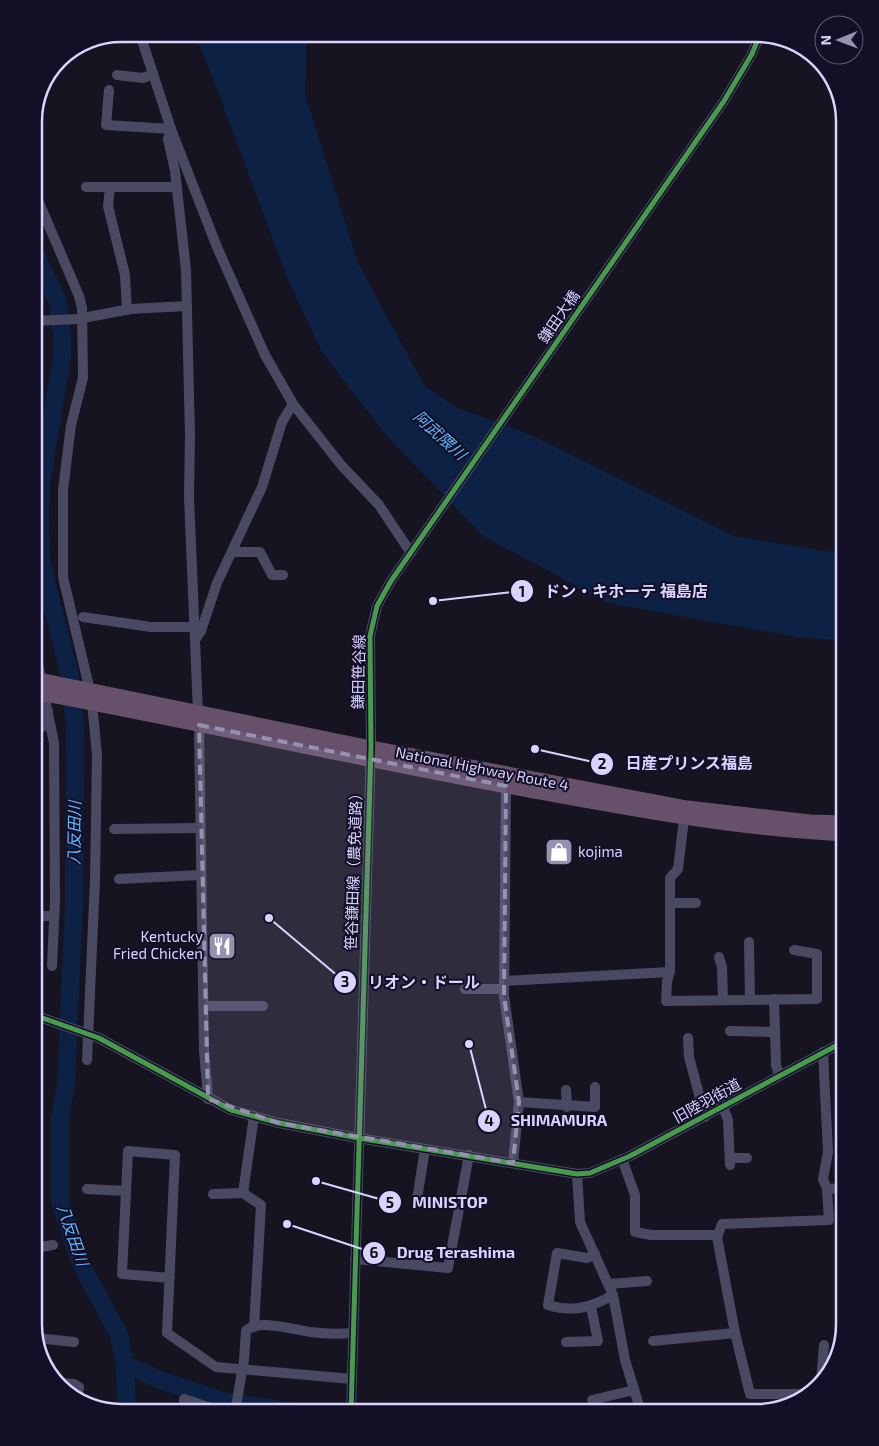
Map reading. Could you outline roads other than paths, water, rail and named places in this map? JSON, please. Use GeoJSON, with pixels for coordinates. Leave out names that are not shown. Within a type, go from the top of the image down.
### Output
{"type":"FeatureCollection","features":[{"type":"Feature","properties":{"kind":"highway","name":"National Highway Route 4"},"geometry":{"type":"LineString","coordinates":[[43,687],[371,754],[687,808],[810,822],[836,823]]}},
{"type":"Feature","properties":{"kind":"highway","name":"National Highway Route 4"},"geometry":{"type":"LineString","coordinates":[[371,754],[506,786],[684,819],[784,831],[836,834]]}},
{"type":"Feature","properties":{"kind":"street"},"geometry":{"type":"LineString","coordinates":[[143,42],[171,128],[237,296],[265,355],[292,404],[342,466],[379,505],[412,550]]}},
{"type":"Feature","properties":{"kind":"street","name":"鎌田大橋"},"geometry":{"type":"LineString","coordinates":[[412,550],[724,101],[752,54],[756,43]]}},
{"type":"Feature","properties":{"kind":"street"},"geometry":{"type":"LineString","coordinates":[[117,75],[143,78],[153,74]]}},
{"type":"Feature","properties":{"kind":"street"},"geometry":{"type":"LineString","coordinates":[[109,90],[106,125],[171,128]]}},
{"type":"Feature","properties":{"kind":"street"},"geometry":{"type":"LineString","coordinates":[[171,128],[168,139],[186,270],[190,436],[189,497],[198,719],[203,1006],[208,1099]]}},
{"type":"Feature","properties":{"kind":"street"},"geometry":{"type":"LineString","coordinates":[[86,187],[176,187]]}},
{"type":"Feature","properties":{"kind":"street"},"geometry":{"type":"LineString","coordinates":[[110,188],[108,206],[125,275],[127,310]]}},
{"type":"Feature","properties":{"kind":"street"},"geometry":{"type":"LineString","coordinates":[[43,212],[79,296],[83,378],[71,424],[63,490],[63,576],[88,696],[96,774],[95,880],[87,1060]]}},
{"type":"Feature","properties":{"kind":"street"},"geometry":{"type":"LineString","coordinates":[[43,321],[80,318],[127,310],[187,306]]}},
{"type":"Feature","properties":{"kind":"street"},"geometry":{"type":"LineString","coordinates":[[195,641],[201,631],[217,583],[262,487],[282,422],[292,404]]}},
{"type":"Feature","properties":{"kind":"street","name":"鎌田笹谷線"},"geometry":{"type":"LineString","coordinates":[[371,754],[370,654],[373,621],[384,593],[412,550]]}},
{"type":"Feature","properties":{"kind":"street"},"geometry":{"type":"LineString","coordinates":[[232,552],[260,552],[272,575],[283,575]]}},
{"type":"Feature","properties":{"kind":"street"},"geometry":{"type":"LineString","coordinates":[[83,617],[145,626],[194,627]]}},
{"type":"Feature","properties":{"kind":"street"},"geometry":{"type":"LineString","coordinates":[[43,692],[54,743],[54,916],[52,966]]}},
{"type":"Feature","properties":{"kind":"street"},"geometry":{"type":"LineString","coordinates":[[42,726],[48,711]]}},
{"type":"Feature","properties":{"kind":"street","name":"笹谷鎌田線（農免道路）"},"geometry":{"type":"LineString","coordinates":[[351,1403],[371,754]]}},
{"type":"Feature","properties":{"kind":"street"},"geometry":{"type":"LineString","coordinates":[[506,786],[504,985],[510,1046],[519,1102],[513,1163]]}},
{"type":"Feature","properties":{"kind":"street"},"geometry":{"type":"LineString","coordinates":[[684,819],[678,869],[670,878],[670,972],[666,982],[666,1001],[818,999],[817,954],[794,950]]}},
{"type":"Feature","properties":{"kind":"street"},"geometry":{"type":"LineString","coordinates":[[114,829],[200,828]]}},
{"type":"Feature","properties":{"kind":"street"},"geometry":{"type":"LineString","coordinates":[[119,879],[201,875]]}},
{"type":"Feature","properties":{"kind":"street"},"geometry":{"type":"LineString","coordinates":[[670,903],[696,903]]}},
{"type":"Feature","properties":{"kind":"street"},"geometry":{"type":"LineString","coordinates":[[42,916],[54,916]]}},
{"type":"Feature","properties":{"kind":"street"},"geometry":{"type":"LineString","coordinates":[[750,942],[750,1000]]}},
{"type":"Feature","properties":{"kind":"street"},"geometry":{"type":"LineString","coordinates":[[719,957],[722,967],[723,1000]]}},
{"type":"Feature","properties":{"kind":"street"},"geometry":{"type":"LineString","coordinates":[[464,989],[670,972]]}},
{"type":"Feature","properties":{"kind":"street"},"geometry":{"type":"LineString","coordinates":[[774,999],[779,1075]]}},
{"type":"Feature","properties":{"kind":"street"},"geometry":{"type":"LineString","coordinates":[[203,1006],[264,1006]]}},
{"type":"Feature","properties":{"kind":"street"},"geometry":{"type":"LineString","coordinates":[[42,1018],[87,1034],[231,1110],[358,1138],[577,1174],[580,1222],[613,1295],[625,1360],[638,1404]]}},
{"type":"Feature","properties":{"kind":"street"},"geometry":{"type":"LineString","coordinates":[[730,1031],[775,1032]]}},
{"type":"Feature","properties":{"kind":"street"},"geometry":{"type":"LineString","coordinates":[[688,1038],[689,1057],[705,1117]]}},
{"type":"Feature","properties":{"kind":"street","name":"旧陸羽街道"},"geometry":{"type":"LineString","coordinates":[[577,1174],[590,1173],[622,1159],[705,1117],[836,1046]]}},
{"type":"Feature","properties":{"kind":"street"},"geometry":{"type":"LineString","coordinates":[[794,1394],[750,1394],[735,1333],[718,1235],[722,1224],[829,1220],[827,1188],[823,1179],[828,1152],[823,1052]]}},
{"type":"Feature","properties":{"kind":"street"},"geometry":{"type":"LineString","coordinates":[[519,1102],[567,1107],[595,1107],[595,1087]]}},
{"type":"Feature","properties":{"kind":"street"},"geometry":{"type":"LineString","coordinates":[[566,1090],[567,1107]]}},
{"type":"Feature","properties":{"kind":"street"},"geometry":{"type":"LineString","coordinates":[[723,1107],[728,1120],[730,1161],[747,1158]]}},
{"type":"Feature","properties":{"kind":"street"},"geometry":{"type":"LineString","coordinates":[[243,1194],[254,1116]]}},
{"type":"Feature","properties":{"kind":"street"},"geometry":{"type":"LineString","coordinates":[[417,1198],[425,1149]]}},
{"type":"Feature","properties":{"kind":"street"},"geometry":{"type":"LineString","coordinates":[[170,1278],[122,1274],[128,1151],[175,1154],[170,1278],[167,1332],[216,1367],[352,1379]]}},
{"type":"Feature","properties":{"kind":"street"},"geometry":{"type":"LineString","coordinates":[[355,1259],[448,1268],[469,1155]]}},
{"type":"Feature","properties":{"kind":"street"},"geometry":{"type":"LineString","coordinates":[[622,1159],[635,1195],[635,1232],[651,1235],[718,1235]]}},
{"type":"Feature","properties":{"kind":"street"},"geometry":{"type":"LineString","coordinates":[[827,1188],[836,1188]]}},
{"type":"Feature","properties":{"kind":"street"},"geometry":{"type":"LineString","coordinates":[[87,1189],[126,1191]]}},
{"type":"Feature","properties":{"kind":"street"},"geometry":{"type":"LineString","coordinates":[[213,1194],[243,1194],[261,1205],[254,1327]]}},
{"type":"Feature","properties":{"kind":"street"},"geometry":{"type":"LineString","coordinates":[[42,1247],[53,1245]]}},
{"type":"Feature","properties":{"kind":"street"},"geometry":{"type":"LineString","coordinates":[[594,1254],[587,1258],[557,1253],[548,1305],[557,1308],[591,1307],[613,1295]]}},
{"type":"Feature","properties":{"kind":"street"},"geometry":{"type":"LineString","coordinates":[[609,1284],[647,1282]]}},
{"type":"Feature","properties":{"kind":"street"},"geometry":{"type":"LineString","coordinates":[[566,1342],[598,1341],[591,1307]]}},
{"type":"Feature","properties":{"kind":"street"},"geometry":{"type":"LineString","coordinates":[[236,1403],[242,1370],[246,1331],[254,1327],[282,1326],[332,1334],[353,1333]]}},
{"type":"Feature","properties":{"kind":"street"},"geometry":{"type":"LineString","coordinates":[[653,1341],[735,1333]]}},
{"type":"Feature","properties":{"kind":"street"},"geometry":{"type":"LineString","coordinates":[[44,1339],[74,1342]]}},
{"type":"Feature","properties":{"kind":"street"},"geometry":{"type":"LineString","coordinates":[[821,1370],[824,1345]]}},
{"type":"Feature","properties":{"kind":"street"},"geometry":{"type":"LineString","coordinates":[[69,1383],[79,1387],[78,1390]]}},
{"type":"Feature","properties":{"kind":"street"},"geometry":{"type":"LineString","coordinates":[[592,1400],[634,1390]]}},
{"type":"Feature","properties":{"kind":"street"},"geometry":{"type":"LineString","coordinates":[[184,1403],[184,1398],[198,1403]]}},
{"type":"Feature","properties":{"kind":"water","name":"阿武隈川"},"geometry":{"type":"Polygon","coordinates":[[[197,42],[307,42],[305,94],[358,263],[425,387],[458,408],[531,435],[733,536],[836,553],[836,640],[796,637],[608,603],[483,536],[386,435],[322,352],[288,280],[214,81],[197,42]]]}},
{"type":"Feature","properties":{"kind":"waterway","name":"八反田川"},"geometry":{"type":"LineString","coordinates":[[43,270],[58,302],[62,335],[62,357],[43,474]]}},
{"type":"Feature","properties":{"kind":"waterway","name":"八反田川"},"geometry":{"type":"LineString","coordinates":[[43,567],[69,672],[75,727],[74,905],[66,1084],[60,1117],[60,1202],[81,1264],[119,1335],[125,1365],[127,1403]]}},
{"type":"Feature","properties":{"kind":"waterway"},"geometry":{"type":"LineString","coordinates":[[125,1365],[163,1381],[234,1403]]}},
{"type":"Feature","properties":{"kind":"place","name":"ドン・キホーテ 福島店"},"geometry":{"type":"Point","coordinates":[433,601]}},
{"type":"Feature","properties":{"kind":"place","name":"日産プリンス福島"},"geometry":{"type":"Point","coordinates":[535,749]}},
{"type":"Feature","properties":{"kind":"place","name":"kojima"},"geometry":{"type":"Point","coordinates":[559,852]}},
{"type":"Feature","properties":{"kind":"place","name":"リオン・ドール"},"geometry":{"type":"Point","coordinates":[269,918]}},
{"type":"Feature","properties":{"kind":"place","name":"Kentucky Fried Chicken"},"geometry":{"type":"Point","coordinates":[222,946]}},
{"type":"Feature","properties":{"kind":"place","name":"SHIMAMURA"},"geometry":{"type":"Point","coordinates":[469,1044]}},
{"type":"Feature","properties":{"kind":"place","name":"MINISTOP"},"geometry":{"type":"Point","coordinates":[316,1181]}},
{"type":"Feature","properties":{"kind":"place","name":"Drug Terashima"},"geometry":{"type":"Point","coordinates":[287,1224]}}]}
